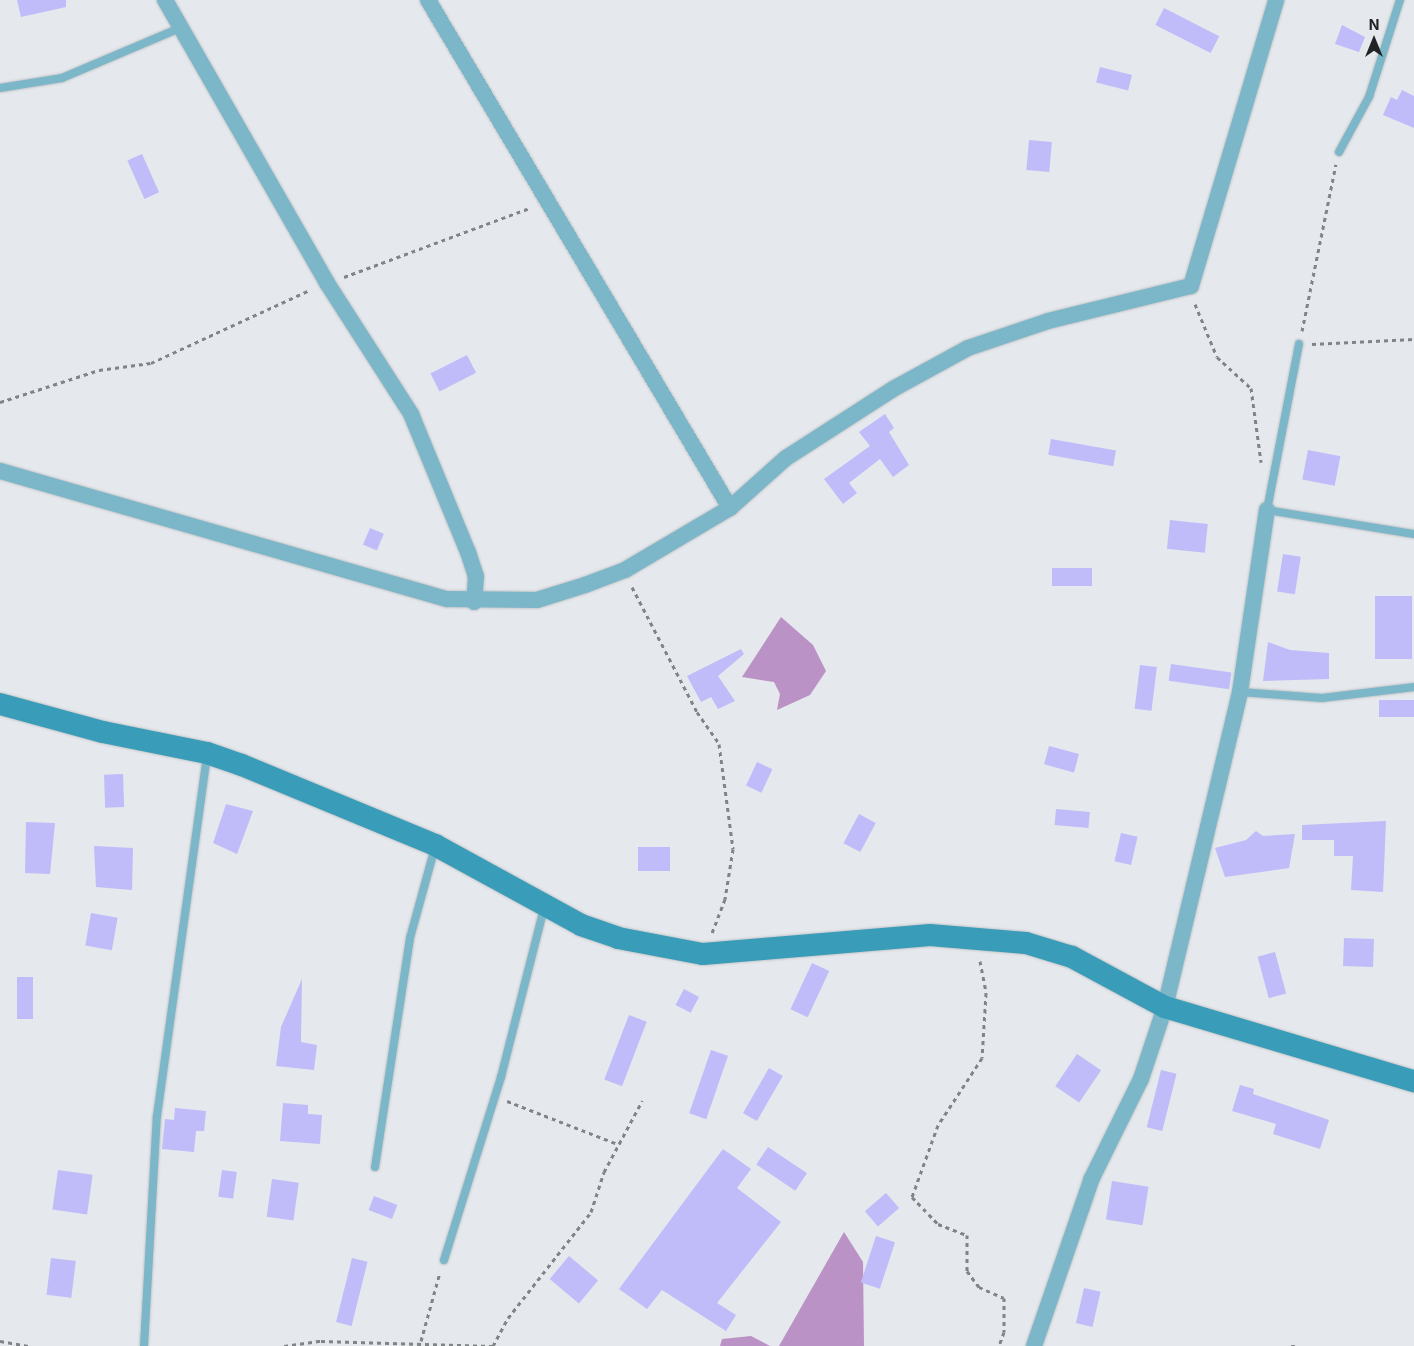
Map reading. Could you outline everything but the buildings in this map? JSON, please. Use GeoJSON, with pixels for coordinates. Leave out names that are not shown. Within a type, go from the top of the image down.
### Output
{"type":"FeatureCollection","features":[{"type":"Feature","properties":{"kind":"street"},"geometry":{"type":"LineString","coordinates":[[165,0],[327,283],[411,414],[468,552],[476,576],[474,602]]}},
{"type":"Feature","properties":{"kind":"street"},"geometry":{"type":"LineString","coordinates":[[428,0],[546,202],[730,508]]}},
{"type":"Feature","properties":{"kind":"street"},"geometry":{"type":"LineString","coordinates":[[0,471],[376,581],[474,602],[537,600],[625,570],[730,508],[786,458],[893,389],[968,348],[1048,321],[1191,286],[1276,0]]}},
{"type":"Feature","properties":{"kind":"street"},"geometry":{"type":"LineString","coordinates":[[1034,1346],[1091,1180],[1141,1079],[1165,1006],[1240,692],[1267,510]]}},
{"type":"Feature","properties":{"kind":"street"},"geometry":{"type":"LineString","coordinates":[[0,704],[103,732],[207,752],[435,845],[546,903],[581,925],[618,938],[703,954],[930,935],[1026,944],[1072,957],[1165,1006],[1414,1081]]}},
{"type":"Feature","properties":{"kind":"lane"},"geometry":{"type":"LineString","coordinates":[[1339,152],[1369,98],[1400,0]]}},
{"type":"Feature","properties":{"kind":"lane"},"geometry":{"type":"LineString","coordinates":[[0,88],[62,78],[182,27]]}},
{"type":"Feature","properties":{"kind":"lane"},"geometry":{"type":"LineString","coordinates":[[1300,344],[1267,510],[1414,534]]}},
{"type":"Feature","properties":{"kind":"lane"},"geometry":{"type":"LineString","coordinates":[[1240,692],[1322,698],[1414,687]]}},
{"type":"Feature","properties":{"kind":"lane"},"geometry":{"type":"LineString","coordinates":[[144,1346],[157,1116],[207,752]]}},
{"type":"Feature","properties":{"kind":"lane"},"geometry":{"type":"LineString","coordinates":[[375,1167],[410,938],[435,845]]}},
{"type":"Feature","properties":{"kind":"lane"},"geometry":{"type":"LineString","coordinates":[[444,1260],[495,1097],[546,903]]}},
{"type":"Feature","properties":{"kind":"path"},"geometry":{"type":"LineString","coordinates":[[1339,152],[1319,232],[1300,344],[1414,339]]}},
{"type":"Feature","properties":{"kind":"path"},"geometry":{"type":"LineString","coordinates":[[0,402],[99,370],[150,363],[327,283],[546,202]]}},
{"type":"Feature","properties":{"kind":"path"},"geometry":{"type":"LineString","coordinates":[[1191,286],[1202,329],[1217,357],[1251,388],[1262,479],[1272,486]]}},
{"type":"Feature","properties":{"kind":"path"},"geometry":{"type":"LineString","coordinates":[[625,570],[697,712],[719,744],[733,849],[725,899],[703,954]]}},
{"type":"Feature","properties":{"kind":"path"},"geometry":{"type":"LineString","coordinates":[[976,938],[986,993],[982,1058],[938,1125],[912,1198],[938,1224],[967,1235],[967,1271],[980,1287],[1004,1298],[1004,1332],[999,1346]]}},
{"type":"Feature","properties":{"kind":"path"},"geometry":{"type":"LineString","coordinates":[[495,1097],[618,1144]]}},
{"type":"Feature","properties":{"kind":"path"},"geometry":{"type":"LineString","coordinates":[[284,1346],[322,1341],[421,1341],[493,1346],[508,1318],[591,1212],[618,1144],[642,1101]]}},
{"type":"Feature","properties":{"kind":"path"},"geometry":{"type":"LineString","coordinates":[[421,1341],[444,1260]]}},
{"type":"Feature","properties":{"kind":"path"},"geometry":{"type":"LineString","coordinates":[[0,1341],[29,1346]]}},
{"type":"Feature","properties":{"kind":"path"},"geometry":{"type":"LineString","coordinates":[[1291,1346],[1296,1346]]}},
{"type":"Feature","properties":{"kind":"shaded area"},"geometry":{"type":"Polygon","coordinates":[[[781,617],[813,645],[826,671],[810,695],[777,710],[780,694],[774,682],[742,677],[781,617]]]}},
{"type":"Feature","properties":{"kind":"shaded area"},"geometry":{"type":"Polygon","coordinates":[[[844,1232],[863,1262],[864,1346],[779,1346],[844,1232]]]}},
{"type":"Feature","properties":{"kind":"shaded area"},"geometry":{"type":"Polygon","coordinates":[[[751,1336],[770,1346],[720,1346],[722,1339],[751,1336]]]}}]}
